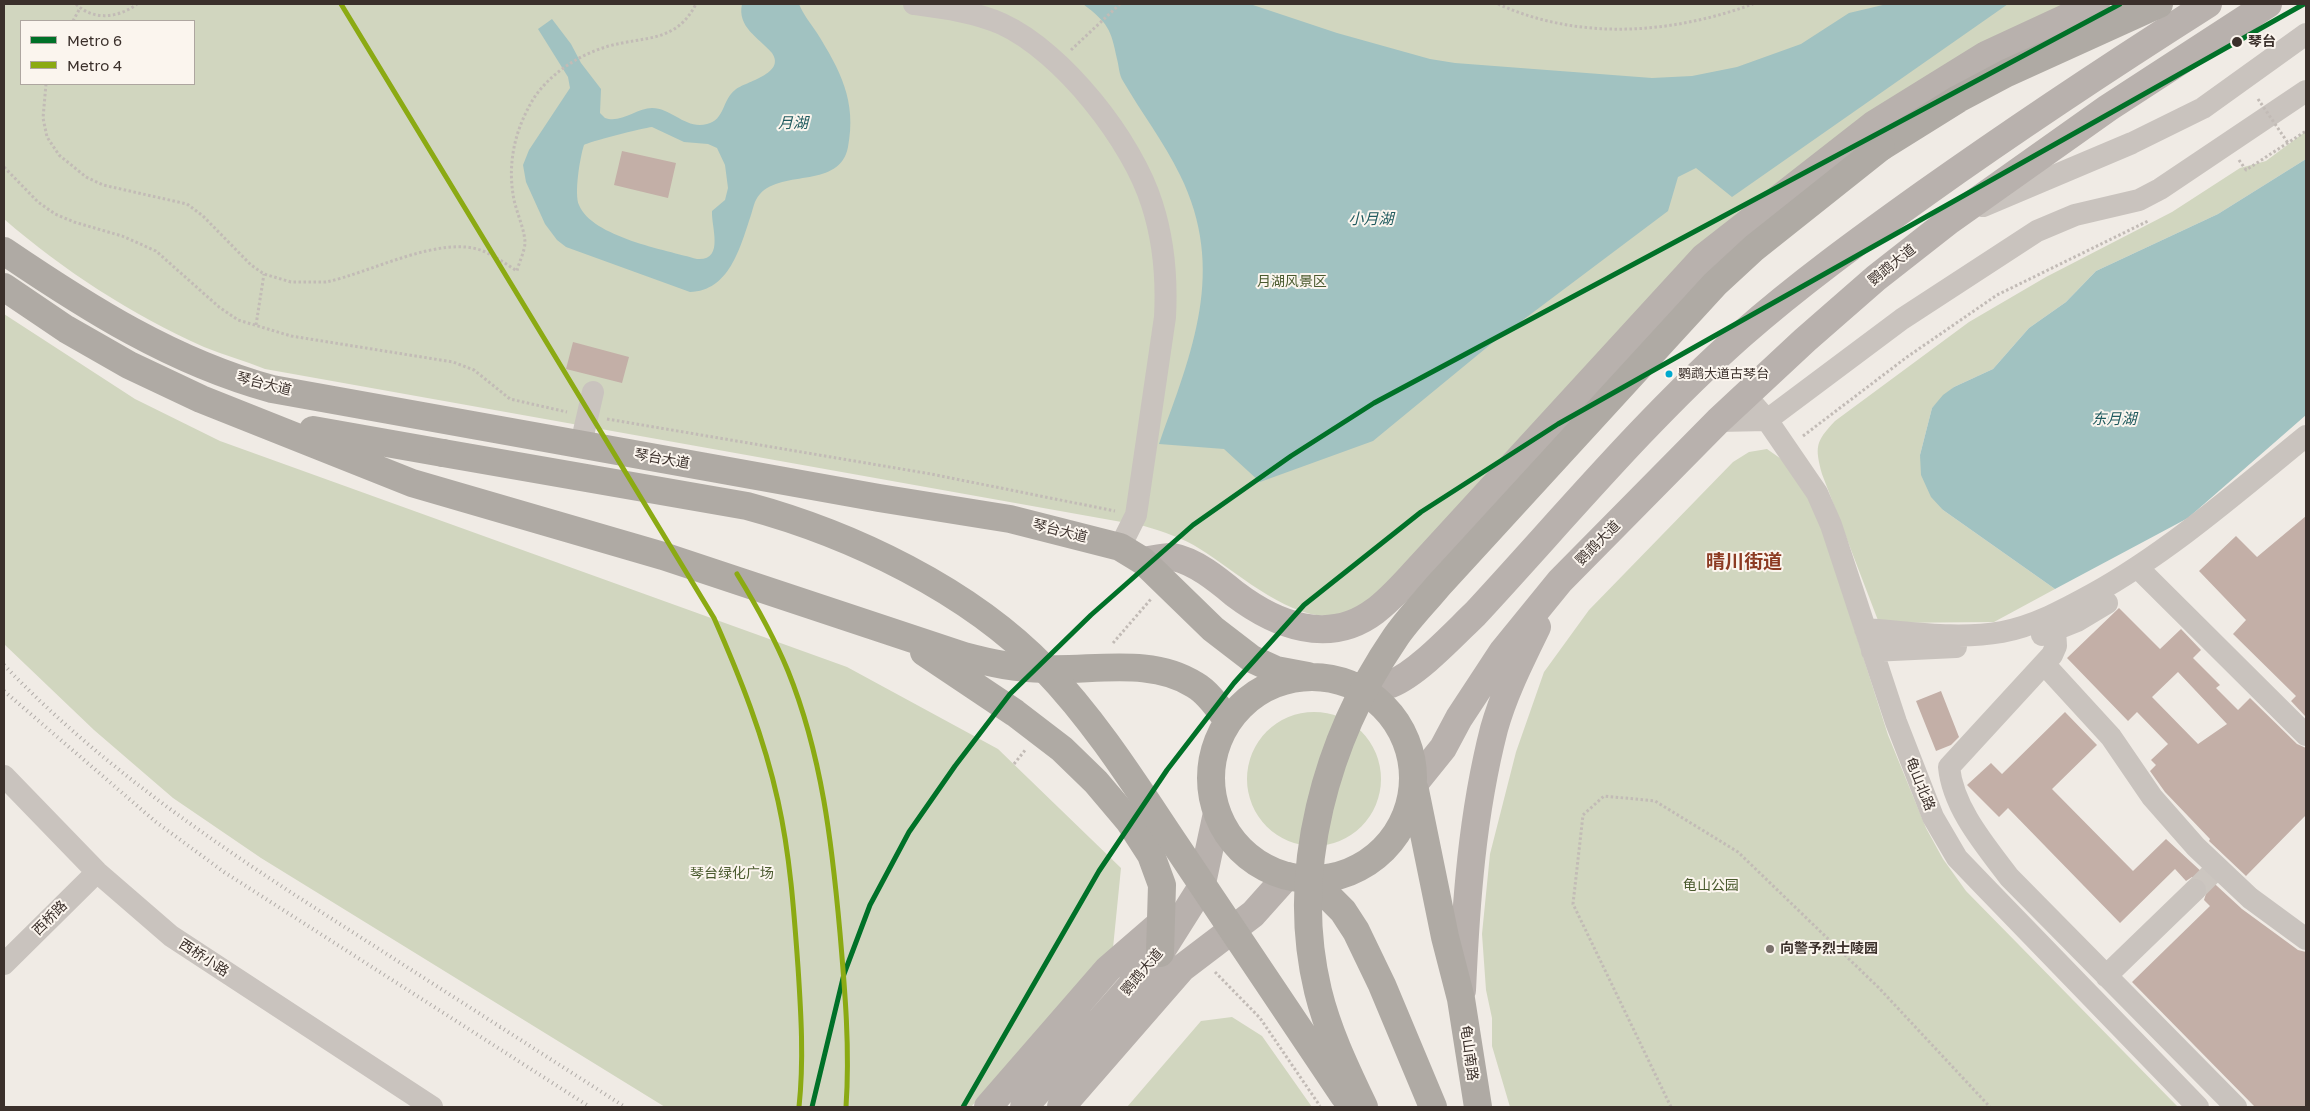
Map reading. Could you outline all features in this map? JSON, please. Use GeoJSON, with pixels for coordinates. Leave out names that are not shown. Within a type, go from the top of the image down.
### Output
{"type":"FeatureCollection","features":[{"type":"Feature","properties":{"kind":"highway"},"geometry":{"type":"LineString","coordinates":[[1364,1107],[1335,1046],[1318,991],[1308,929],[1309,885],[1317,820],[1329,772],[1352,712],[1395,637],[1438,586],[1715,284],[1754,248],[1881,146],[1958,99],[2007,72],[2159,4]]}},
{"type":"Feature","properties":{"kind":"highway","name":"琴台大道"},"geometry":{"type":"LineString","coordinates":[[4,251],[82,304],[146,340],[212,370],[272,389],[879,498],[1010,519],[1120,547],[1143,561],[1213,629],[1252,659],[1276,670],[1308,676]]}},
{"type":"Feature","properties":{"kind":"highway"},"geometry":{"type":"LineString","coordinates":[[4,287],[66,329],[129,365],[201,399],[412,483],[663,556],[894,631],[964,656],[1008,668],[1049,670],[1118,668],[1166,672],[1195,684],[1212,700],[1228,721],[1226,724]]}},
{"type":"Feature","properties":{"kind":"highway"},"geometry":{"type":"LineString","coordinates":[[251,418],[746,506],[790,518],[853,541],[895,563],[977,612],[1044,668],[1082,711],[1133,782],[1351,1107]]}},
{"type":"Feature","properties":{"kind":"highway"},"geometry":{"type":"LineString","coordinates":[[894,631],[1015,713],[1062,750],[1096,782],[1129,821],[1151,855],[1162,886],[1160,924],[1180,959]]}},
{"type":"Feature","properties":{"kind":"highway"},"geometry":{"type":"LineString","coordinates":[[1299,878],[1342,875],[1370,862],[1392,841],[1408,814],[1414,784],[1411,754],[1400,727],[1381,703],[1357,686],[1333,678],[1308,676],[1276,682],[1247,699],[1226,724],[1216,745],[1211,767],[1212,790],[1217,813],[1228,834],[1244,853],[1264,867],[1299,878],[1343,911],[1356,931],[1386,994],[1433,1107]]}},
{"type":"Feature","properties":{"kind":"highway","name":"龟山南路"},"geometry":{"type":"LineString","coordinates":[[1414,784],[1445,937],[1461,999],[1478,1107]]}},
{"type":"Feature","properties":{"kind":"main road"},"geometry":{"type":"LineString","coordinates":[[1143,561],[1172,557],[1185,561],[1213,577],[1272,618],[1290,626],[1324,629],[1343,627],[1364,618],[1387,602],[1416,572],[1704,257],[1873,125],[1986,55],[2096,4]]}},
{"type":"Feature","properties":{"kind":"main road"},"geometry":{"type":"LineString","coordinates":[[1357,686],[1391,684],[1416,668],[1475,614],[1656,418],[1739,337],[1797,288],[2011,132],[2208,4]]}},
{"type":"Feature","properties":{"kind":"main road","name":"鹦鹉大道"},"geometry":{"type":"LineString","coordinates":[[1560,581],[1745,395],[1869,284],[1950,220],[2108,108],[2268,4]]}},
{"type":"Feature","properties":{"kind":"main road"},"geometry":{"type":"LineString","coordinates":[[1414,784],[1443,748],[1459,718],[1503,651],[1560,581]]}},
{"type":"Feature","properties":{"kind":"main road"},"geometry":{"type":"LineString","coordinates":[[1461,999],[1466,896],[1478,809],[1495,728],[1515,671],[1560,581]]}},
{"type":"Feature","properties":{"kind":"main road","name":"鹦鹉大道"},"geometry":{"type":"LineString","coordinates":[[1061,1107],[1180,959],[1201,888],[1217,813]]}},
{"type":"Feature","properties":{"kind":"main road","name":"鹦鹉大道"},"geometry":{"type":"LineString","coordinates":[[1024,1107],[1180,959],[1254,914],[1299,878]]}},
{"type":"Feature","properties":{"kind":"main road"},"geometry":{"type":"LineString","coordinates":[[988,1107],[1108,969],[1160,924]]}},
{"type":"Feature","properties":{"kind":"main road"},"geometry":{"type":"LineString","coordinates":[[1086,1107],[1130,1055],[1180,959]]}},
{"type":"Feature","properties":{"kind":"street"},"geometry":{"type":"LineString","coordinates":[[914,4],[985,17],[1004,25],[1037,46],[1094,102],[1137,168],[1152,204],[1162,246],[1167,285],[1159,366],[1136,515],[1120,547]]}},
{"type":"Feature","properties":{"kind":"street"},"geometry":{"type":"LineString","coordinates":[[1950,220],[2132,143],[2203,108],[2306,34]]}},
{"type":"Feature","properties":{"kind":"street"},"geometry":{"type":"LineString","coordinates":[[1718,421],[1767,420],[1902,319],[2037,231],[2075,215],[2138,200],[2160,189],[2306,91]]}},
{"type":"Feature","properties":{"kind":"street"},"geometry":{"type":"LineString","coordinates":[[581,444],[594,392]]}},
{"type":"Feature","properties":{"kind":"street","name":"龟山北路"},"geometry":{"type":"LineString","coordinates":[[1745,395],[1767,420],[1787,448],[1817,493],[1832,525],[1896,722],[1933,817],[1957,858],[2198,1107]]}},
{"type":"Feature","properties":{"kind":"street"},"geometry":{"type":"LineString","coordinates":[[1865,630],[1953,635],[2002,632],[2048,617],[2140,570],[2306,436]]}},
{"type":"Feature","properties":{"kind":"street"},"geometry":{"type":"LineString","coordinates":[[1872,651],[1995,645],[2033,638],[2056,630],[2097,609],[2130,586],[2140,570]]}},
{"type":"Feature","properties":{"kind":"street"},"geometry":{"type":"LineString","coordinates":[[2140,570],[2306,735]]}},
{"type":"Feature","properties":{"kind":"street"},"geometry":{"type":"LineString","coordinates":[[2056,630],[2056,646],[2045,665],[1956,757],[1949,767],[1954,793],[1969,820],[2009,876],[2236,1107]]}},
{"type":"Feature","properties":{"kind":"street"},"geometry":{"type":"LineString","coordinates":[[2045,665],[2111,738],[2152,797],[2215,870],[2265,911],[2306,939]]}},
{"type":"Feature","properties":{"kind":"street","name":"西桥小路"},"geometry":{"type":"LineString","coordinates":[[4,776],[97,872],[171,936],[432,1107]]}},
{"type":"Feature","properties":{"kind":"street","name":"西桥路"},"geometry":{"type":"LineString","coordinates":[[4,964],[97,872]]}},
{"type":"Feature","properties":{"kind":"street"},"geometry":{"type":"LineString","coordinates":[[2106,976],[2195,890]]}},
{"type":"Feature","properties":{"kind":"path"},"geometry":{"type":"LineString","coordinates":[[76,4],[94,15],[109,16],[124,13],[137,4]]}},
{"type":"Feature","properties":{"kind":"path"},"geometry":{"type":"LineString","coordinates":[[46,85],[44,128],[52,146],[67,163],[86,177],[103,185],[187,204],[204,216],[251,265],[264,274],[291,282],[326,282],[428,250],[456,246],[482,250],[517,271],[525,242],[512,193],[513,153],[520,126],[532,102],[560,71],[580,59],[611,45],[671,33],[691,13],[696,4]]}},
{"type":"Feature","properties":{"kind":"path"},"geometry":{"type":"LineString","coordinates":[[1064,56],[1120,4]]}},
{"type":"Feature","properties":{"kind":"path"},"geometry":{"type":"LineString","coordinates":[[1498,4],[1529,16],[1552,21],[1586,27],[1626,29],[1682,25],[1752,4]]}},
{"type":"Feature","properties":{"kind":"path"},"geometry":{"type":"LineString","coordinates":[[74,20],[80,8]]}},
{"type":"Feature","properties":{"kind":"path"},"geometry":{"type":"LineString","coordinates":[[2258,99],[2288,143]]}},
{"type":"Feature","properties":{"kind":"path"},"geometry":{"type":"LineString","coordinates":[[2277,135],[2284,130]]}},
{"type":"Feature","properties":{"kind":"path"},"geometry":{"type":"LineString","coordinates":[[2262,160],[2306,131]]}},
{"type":"Feature","properties":{"kind":"path"},"geometry":{"type":"LineString","coordinates":[[2233,166],[2248,156]]}},
{"type":"Feature","properties":{"kind":"path"},"geometry":{"type":"LineString","coordinates":[[4,167],[38,202],[56,214],[74,222],[122,236],[156,251],[219,307],[238,320],[291,336],[453,362],[474,370],[510,399],[523,404],[931,474],[1136,515]]}},
{"type":"Feature","properties":{"kind":"path"},"geometry":{"type":"LineString","coordinates":[[1787,448],[1930,341],[1997,295],[2155,217]]}},
{"type":"Feature","properties":{"kind":"path"},"geometry":{"type":"LineString","coordinates":[[256,325],[264,274]]}},
{"type":"Feature","properties":{"kind":"path"},"geometry":{"type":"LineString","coordinates":[[1671,1107],[1573,904],[1583,816],[1604,796],[1655,800],[1738,852],[1879,988],[1990,1107]]}},
{"type":"Feature","properties":{"kind":"path"},"geometry":{"type":"LineString","coordinates":[[1180,959],[1260,1018],[1321,1107]]}},
{"type":"Feature","properties":{"kind":"green space","name":"月湖风景区"},"geometry":{"type":"Polygon","coordinates":[[[4,4],[2070,4],[1965,57],[1406,571],[1383,590],[1357,607],[1339,614],[1322,616],[1285,605],[1194,545],[1144,526],[265,369],[204,347],[124,306],[74,274],[4,219],[4,4]]]}},
{"type":"Feature","properties":{"kind":"green space"},"geometry":{"type":"Polygon","coordinates":[[[2306,131],[2306,159],[2218,214],[2096,271],[2066,302],[2029,328],[1993,369],[1954,387],[1932,408],[1920,455],[1943,510],[2055,589],[1994,622],[1879,623],[1822,474],[1818,457],[1818,445],[1828,428],[1969,322],[2046,277],[2172,212],[2240,168],[2266,161],[2306,131]]]}},
{"type":"Feature","properties":{"kind":"green space","name":"琴台绿化广场"},"geometry":{"type":"Polygon","coordinates":[[[4,314],[135,399],[220,441],[847,667],[998,749],[1121,868],[1113,948],[971,1107],[665,1107],[261,858],[173,798],[94,730],[4,644],[4,314]]]}},
{"type":"Feature","properties":{"kind":"green space","name":"龟山公园"},"geometry":{"type":"Polygon","coordinates":[[[1767,449],[1794,468],[1815,505],[1888,735],[1926,828],[1943,859],[1966,891],[2178,1107],[1510,1107],[1492,1046],[1492,1018],[1486,990],[1482,934],[1490,854],[1516,752],[1544,672],[1589,610],[1733,462],[1749,452],[1767,449]]]}},
{"type":"Feature","properties":{"kind":"green space"},"geometry":{"type":"Polygon","coordinates":[[[1314,712],[1340,717],[1362,731],[1376,753],[1381,779],[1376,805],[1362,827],[1340,841],[1314,846],[1288,841],[1266,827],[1252,805],[1247,779],[1252,753],[1266,731],[1288,717],[1314,712]]]}},
{"type":"Feature","properties":{"kind":"green space"},"geometry":{"type":"Polygon","coordinates":[[[1232,1017],[1262,1036],[1312,1107],[1127,1107],[1201,1021],[1232,1017]]]}},
{"type":"Feature","properties":{"kind":"water","name":"月湖"},"geometry":{"type":"Polygon","coordinates":[[[742,4],[799,4],[833,60],[848,100],[850,130],[848,147],[843,160],[834,169],[823,174],[782,182],[760,194],[755,202],[742,242],[731,266],[714,284],[703,290],[690,292],[566,247],[557,240],[545,224],[526,182],[523,165],[529,150],[570,88],[568,77],[538,29],[552,19],[571,44],[581,63],[601,89],[600,113],[605,118],[617,119],[640,110],[652,108],[666,111],[686,122],[699,125],[713,122],[735,90],[763,76],[774,66],[775,60],[772,53],[750,31],[741,12],[742,4]],[[652,127],[584,145],[577,184],[579,205],[587,216],[599,226],[631,241],[697,259],[706,258],[711,255],[715,242],[712,211],[725,200],[728,188],[725,165],[717,148],[708,144],[684,142],[652,127]]]}},
{"type":"Feature","properties":{"kind":"water","name":"小月湖"},"geometry":{"type":"Polygon","coordinates":[[[1083,4],[1250,4],[1337,33],[1430,59],[1455,63],[1652,78],[1692,76],[1737,67],[1801,44],[1849,13],[1887,4],[2008,4],[1732,197],[1696,168],[1678,177],[1668,211],[1491,344],[1373,441],[1260,482],[1224,449],[1159,444],[1183,377],[1200,311],[1203,278],[1201,244],[1194,210],[1180,175],[1122,79],[1113,40],[1107,27],[1098,16],[1083,4]]]}},
{"type":"Feature","properties":{"kind":"water","name":"东月湖"},"geometry":{"type":"Polygon","coordinates":[[[2306,159],[2306,415],[2188,518],[2055,589],[1943,510],[1931,497],[1921,475],[1920,455],[1932,408],[1943,395],[1954,387],[1993,369],[2029,328],[2066,302],[2096,271],[2218,214],[2306,159]]]}},
{"type":"Feature","properties":{"kind":"building"},"geometry":{"type":"Polygon","coordinates":[[[622,151],[676,163],[668,198],[614,185],[622,151]]]}},
{"type":"Feature","properties":{"kind":"building"},"geometry":{"type":"Polygon","coordinates":[[[573,342],[629,357],[622,383],[566,369],[573,342]]]}},
{"type":"Feature","properties":{"kind":"building"},"geometry":{"type":"Polygon","coordinates":[[[2306,516],[2306,717],[2291,701],[2296,696],[2233,634],[2246,620],[2199,571],[2236,536],[2257,557],[2306,516]]]}},
{"type":"Feature","properties":{"kind":"building"},"geometry":{"type":"Polygon","coordinates":[[[2119,608],[2160,649],[2181,629],[2201,650],[2193,658],[2220,685],[2216,688],[2238,710],[2250,698],[2297,744],[2306,748],[2306,815],[2246,876],[2209,841],[2210,839],[2165,792],[2150,771],[2156,765],[2151,760],[2168,744],[2137,712],[2128,721],[2067,658],[2119,608]],[[2178,672],[2152,697],[2198,744],[2227,724],[2178,672]]]}},
{"type":"Feature","properties":{"kind":"building"},"geometry":{"type":"Polygon","coordinates":[[[1941,691],[1959,737],[1951,745],[1936,751],[1916,701],[1941,691]]]}},
{"type":"Feature","properties":{"kind":"building"},"geometry":{"type":"Polygon","coordinates":[[[2065,712],[2097,745],[2052,789],[2133,871],[2166,839],[2242,909],[2298,950],[2306,952],[2306,1107],[2255,1107],[2132,982],[2210,906],[2204,900],[2208,887],[2204,881],[2192,877],[2186,881],[2175,869],[2120,923],[2008,808],[1999,817],[1967,785],[1991,763],[2002,774],[2065,712]]]}},
{"type":"Feature","properties":{"kind":"tunnel"},"geometry":{"type":"LineString","coordinates":[[2195,890],[2213,872]]}},
{"type":"Feature","properties":{"kind":"railway"},"geometry":{"type":"LineString","coordinates":[[4,665],[84,741],[171,810],[261,873],[625,1107]]}},
{"type":"Feature","properties":{"kind":"railway"},"geometry":{"type":"LineString","coordinates":[[4,691],[156,822],[224,872],[590,1107]]}},
{"type":"Feature","properties":{"kind":"metro line","name":"4"},"geometry":{"type":"LineString","coordinates":[[341,4],[714,618],[733,662],[766,754],[778,801],[789,862],[800,1002],[802,1054],[799,1107]]}},
{"type":"Feature","properties":{"kind":"metro line","name":"6"},"geometry":{"type":"LineString","coordinates":[[812,1107],[844,974],[870,905],[909,832],[955,766],[1010,694],[1091,615],[1193,525],[1291,456],[1374,403],[2120,4]]}},
{"type":"Feature","properties":{"kind":"metro line","name":"6"},"geometry":{"type":"LineString","coordinates":[[963,1107],[1099,871],[1167,770],[1234,683],[1304,605],[1421,512],[1558,424],[2304,4]]}},
{"type":"Feature","properties":{"kind":"metro line","name":"4"},"geometry":{"type":"LineString","coordinates":[[737,574],[764,621],[788,671],[809,735],[824,800],[842,955],[847,1042],[846,1107]]}},
{"type":"Feature","properties":{"kind":"place","name":"琴台"},"geometry":{"type":"Point","coordinates":[2237,42]}},
{"type":"Feature","properties":{"kind":"place","name":"鹦鹉大道古琴台"},"geometry":{"type":"Point","coordinates":[1669,374]}},
{"type":"Feature","properties":{"kind":"place","name":"向警予烈士陵园"},"geometry":{"type":"Point","coordinates":[1770,949]}},
{"type":"Feature","properties":{"kind":"district","name":"晴川街道"},"geometry":{"type":"Point","coordinates":[1744,562]}}]}
